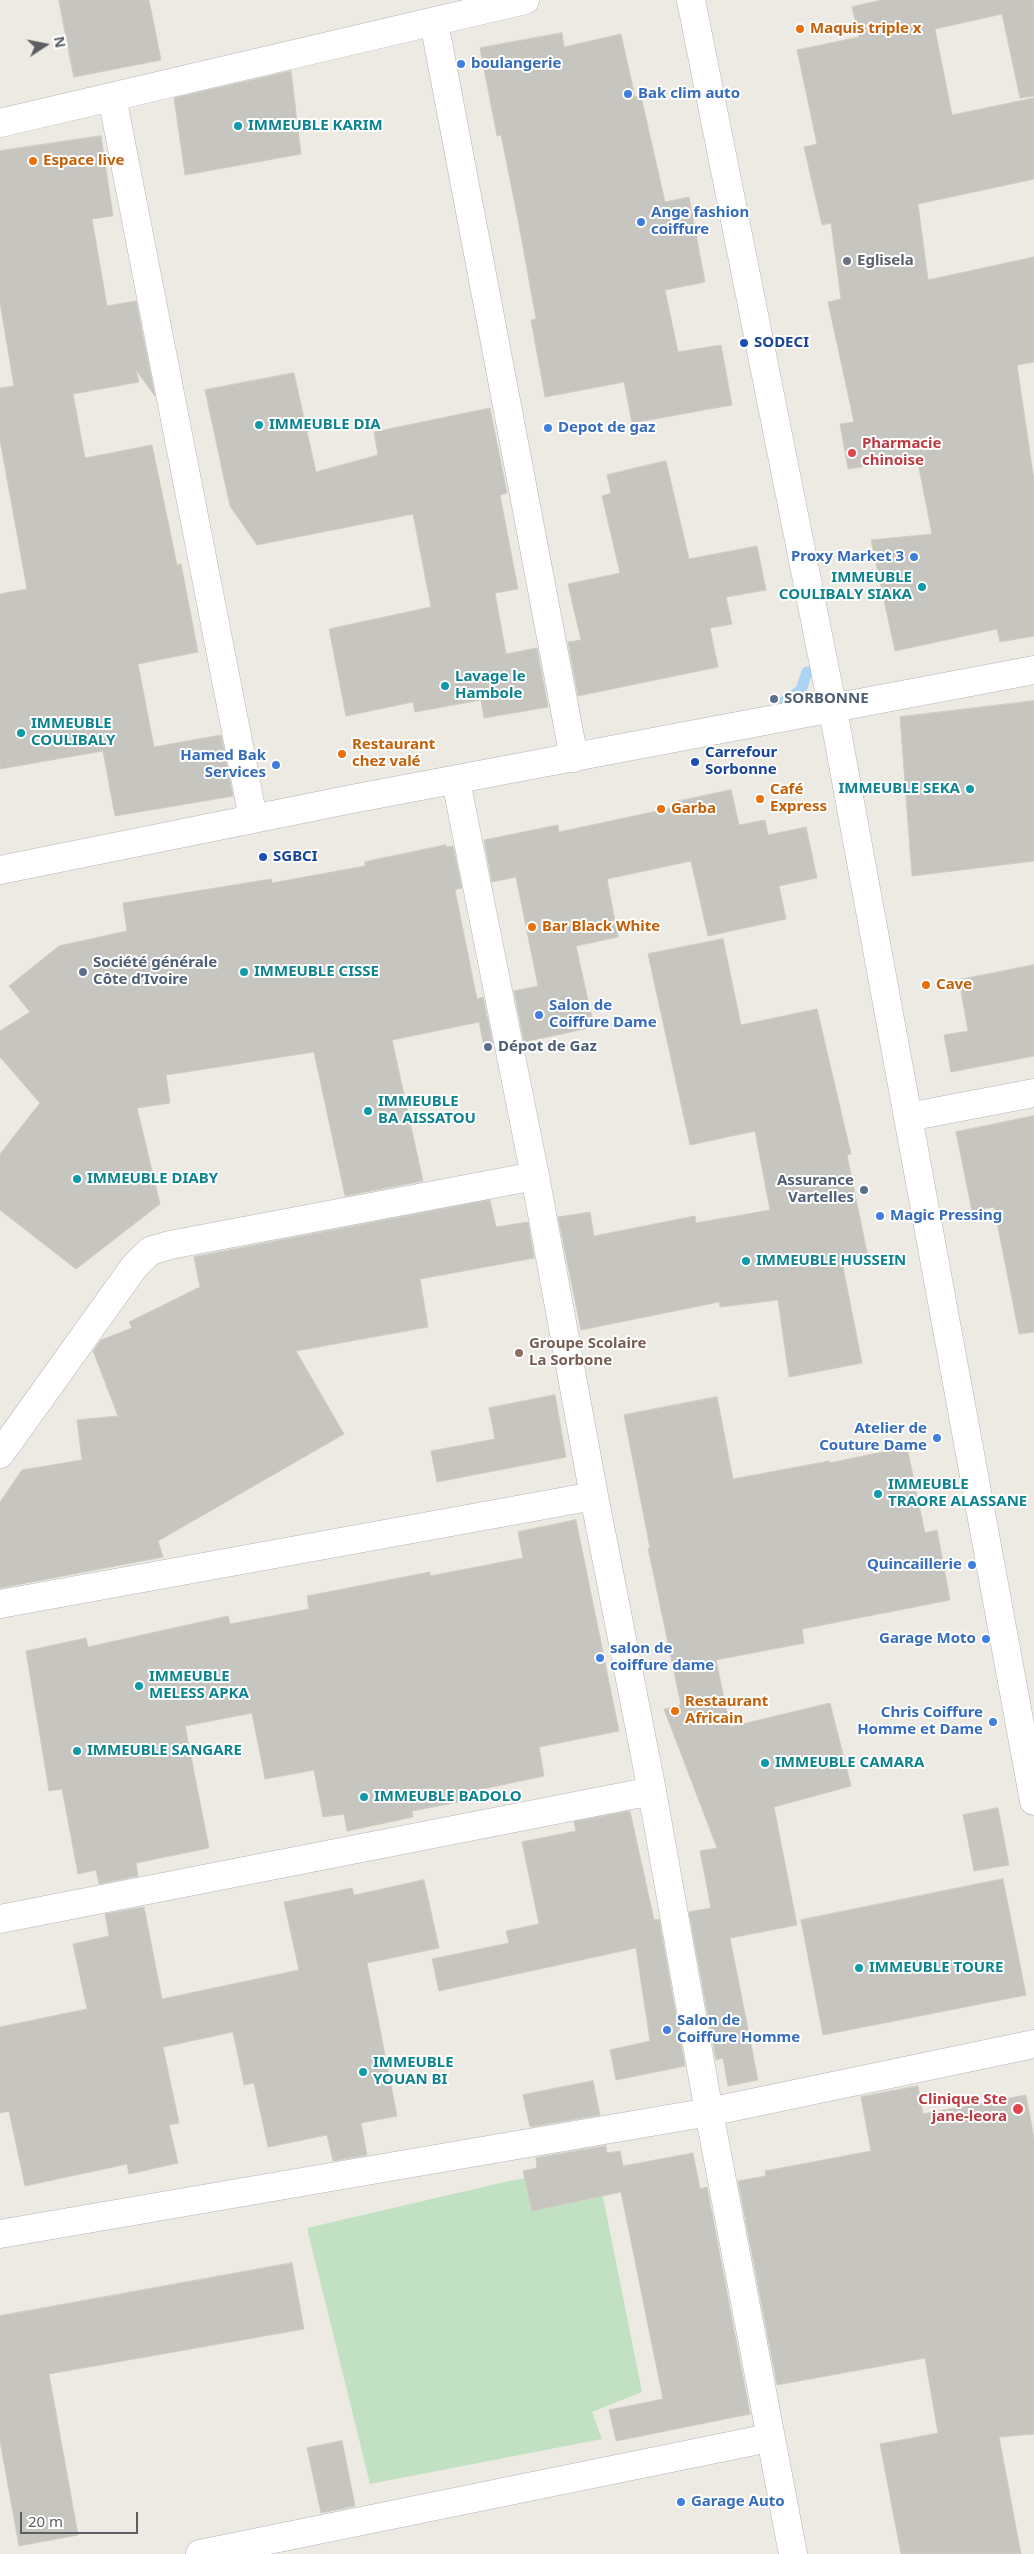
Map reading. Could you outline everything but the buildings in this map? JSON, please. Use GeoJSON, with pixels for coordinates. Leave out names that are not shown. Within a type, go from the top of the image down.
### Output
{"type":"FeatureCollection","features":[{"type":"Feature","properties":{"kind":"street"},"geometry":{"type":"LineString","coordinates":[[0,123],[525,0]]}},
{"type":"Feature","properties":{"kind":"street"},"geometry":{"type":"LineString","coordinates":[[691,0],[833,710],[1034,1801]]}},
{"type":"Feature","properties":{"kind":"street"},"geometry":{"type":"LineString","coordinates":[[434,22],[574,758]]}},
{"type":"Feature","properties":{"kind":"street"},"geometry":{"type":"LineString","coordinates":[[112,97],[253,818]]}},
{"type":"Feature","properties":{"kind":"street"},"geometry":{"type":"LineString","coordinates":[[0,870],[253,818],[833,710],[1034,670]]}},
{"type":"Feature","properties":{"kind":"street"},"geometry":{"type":"LineString","coordinates":[[456,780],[535,1176],[594,1496],[652,1791],[709,2112],[770,2438],[794,2554]]}},
{"type":"Feature","properties":{"kind":"street"},"geometry":{"type":"LineString","coordinates":[[908,1117],[1034,1093]]}},
{"type":"Feature","properties":{"kind":"street"},"geometry":{"type":"LineString","coordinates":[[0,1454],[134,1267],[150,1251],[170,1245],[535,1176]]}},
{"type":"Feature","properties":{"kind":"street"},"geometry":{"type":"LineString","coordinates":[[0,1604],[594,1496]]}},
{"type":"Feature","properties":{"kind":"street"},"geometry":{"type":"LineString","coordinates":[[0,1919],[652,1791]]}},
{"type":"Feature","properties":{"kind":"street"},"geometry":{"type":"LineString","coordinates":[[0,2234],[709,2112],[1034,2044]]}},
{"type":"Feature","properties":{"kind":"street"},"geometry":{"type":"LineString","coordinates":[[200,2554],[770,2438]]}},
{"type":"Feature","properties":{"kind":"green space"},"geometry":{"type":"Polygon","coordinates":[[[597,2167],[642,2392],[592,2412],[602,2439],[370,2484],[307,2228],[509,2181],[597,2167]]]}},
{"type":"Feature","properties":{"kind":"waterway"},"geometry":{"type":"LineString","coordinates":[[785,701],[801,690],[807,672]]}},
{"type":"Feature","properties":{"kind":"place","name":"Maquis triple x"},"geometry":{"type":"Point","coordinates":[800,29]}},
{"type":"Feature","properties":{"kind":"place","name":"boulangerie"},"geometry":{"type":"Point","coordinates":[461,64]}},
{"type":"Feature","properties":{"kind":"place","name":"Bak clim auto"},"geometry":{"type":"Point","coordinates":[628,94]}},
{"type":"Feature","properties":{"kind":"place","name":"IMMEUBLE KARIM"},"geometry":{"type":"Point","coordinates":[238,126]}},
{"type":"Feature","properties":{"kind":"place","name":"Espace live"},"geometry":{"type":"Point","coordinates":[33,161]}},
{"type":"Feature","properties":{"kind":"place","name":"Ange fashion coiffure"},"geometry":{"type":"Point","coordinates":[641,222]}},
{"type":"Feature","properties":{"kind":"place","name":"Eglisela"},"geometry":{"type":"Point","coordinates":[847,261]}},
{"type":"Feature","properties":{"kind":"place","name":"SODECI"},"geometry":{"type":"Point","coordinates":[744,343]}},
{"type":"Feature","properties":{"kind":"place","name":"IMMEUBLE DIA"},"geometry":{"type":"Point","coordinates":[259,425]}},
{"type":"Feature","properties":{"kind":"place","name":"Depot de gaz"},"geometry":{"type":"Point","coordinates":[548,428]}},
{"type":"Feature","properties":{"kind":"place","name":"Pharmacie chinoise"},"geometry":{"type":"Point","coordinates":[852,453]}},
{"type":"Feature","properties":{"kind":"place","name":"Proxy Market 3"},"geometry":{"type":"Point","coordinates":[914,557]}},
{"type":"Feature","properties":{"kind":"place","name":"IMMEUBLE COULIBALY SIAKA"},"geometry":{"type":"Point","coordinates":[922,587]}},
{"type":"Feature","properties":{"kind":"place","name":"Lavage le Hambole"},"geometry":{"type":"Point","coordinates":[445,686]}},
{"type":"Feature","properties":{"kind":"place","name":"SORBONNE"},"geometry":{"type":"Point","coordinates":[774,699]}},
{"type":"Feature","properties":{"kind":"place","name":"IMMEUBLE COULIBALY"},"geometry":{"type":"Point","coordinates":[21,733]}},
{"type":"Feature","properties":{"kind":"place","name":"Restaurant chez valé"},"geometry":{"type":"Point","coordinates":[342,754]}},
{"type":"Feature","properties":{"kind":"place","name":"Carrefour Sorbonne"},"geometry":{"type":"Point","coordinates":[695,762]}},
{"type":"Feature","properties":{"kind":"place","name":"Hamed Bak Services"},"geometry":{"type":"Point","coordinates":[276,765]}},
{"type":"Feature","properties":{"kind":"place","name":"IMMEUBLE SEKA"},"geometry":{"type":"Point","coordinates":[970,789]}},
{"type":"Feature","properties":{"kind":"place","name":"Café Express"},"geometry":{"type":"Point","coordinates":[760,799]}},
{"type":"Feature","properties":{"kind":"place","name":"Garba"},"geometry":{"type":"Point","coordinates":[661,809]}},
{"type":"Feature","properties":{"kind":"place","name":"SGBCI"},"geometry":{"type":"Point","coordinates":[263,857]}},
{"type":"Feature","properties":{"kind":"place","name":"Bar Black White"},"geometry":{"type":"Point","coordinates":[532,927]}},
{"type":"Feature","properties":{"kind":"place","name":"Société générale Côte d’Ivoire"},"geometry":{"type":"Point","coordinates":[83,972]}},
{"type":"Feature","properties":{"kind":"place","name":"IMMEUBLE CISSE"},"geometry":{"type":"Point","coordinates":[244,972]}},
{"type":"Feature","properties":{"kind":"place","name":"Cave"},"geometry":{"type":"Point","coordinates":[926,985]}},
{"type":"Feature","properties":{"kind":"place","name":"Salon de Coiffure Dame"},"geometry":{"type":"Point","coordinates":[539,1015]}},
{"type":"Feature","properties":{"kind":"place","name":"Dépot de Gaz"},"geometry":{"type":"Point","coordinates":[488,1047]}},
{"type":"Feature","properties":{"kind":"place","name":"IMMEUBLE BA AISSATOU"},"geometry":{"type":"Point","coordinates":[368,1111]}},
{"type":"Feature","properties":{"kind":"place","name":"IMMEUBLE DIABY"},"geometry":{"type":"Point","coordinates":[77,1179]}},
{"type":"Feature","properties":{"kind":"place","name":"Assurance Vartelles"},"geometry":{"type":"Point","coordinates":[864,1190]}},
{"type":"Feature","properties":{"kind":"place","name":"Magic Pressing"},"geometry":{"type":"Point","coordinates":[880,1216]}},
{"type":"Feature","properties":{"kind":"place","name":"IMMEUBLE HUSSEIN"},"geometry":{"type":"Point","coordinates":[746,1261]}},
{"type":"Feature","properties":{"kind":"place","name":"Groupe Scolaire La Sorbone"},"geometry":{"type":"Point","coordinates":[519,1353]}},
{"type":"Feature","properties":{"kind":"place","name":"Atelier de Couture Dame"},"geometry":{"type":"Point","coordinates":[937,1438]}},
{"type":"Feature","properties":{"kind":"place","name":"IMMEUBLE TRAORE ALASSANE"},"geometry":{"type":"Point","coordinates":[878,1494]}},
{"type":"Feature","properties":{"kind":"place","name":"Quincaillerie"},"geometry":{"type":"Point","coordinates":[972,1565]}},
{"type":"Feature","properties":{"kind":"place","name":"Garage Moto"},"geometry":{"type":"Point","coordinates":[986,1639]}},
{"type":"Feature","properties":{"kind":"place","name":"salon de coiffure dame"},"geometry":{"type":"Point","coordinates":[600,1658]}},
{"type":"Feature","properties":{"kind":"place","name":"IMMEUBLE MELESS APKA"},"geometry":{"type":"Point","coordinates":[139,1686]}},
{"type":"Feature","properties":{"kind":"place","name":"Restaurant Africain"},"geometry":{"type":"Point","coordinates":[675,1711]}},
{"type":"Feature","properties":{"kind":"place","name":"Chris Coiffure Homme et Dame"},"geometry":{"type":"Point","coordinates":[993,1722]}},
{"type":"Feature","properties":{"kind":"place","name":"IMMEUBLE SANGARE"},"geometry":{"type":"Point","coordinates":[77,1751]}},
{"type":"Feature","properties":{"kind":"place","name":"IMMEUBLE CAMARA"},"geometry":{"type":"Point","coordinates":[765,1763]}},
{"type":"Feature","properties":{"kind":"place","name":"IMMEUBLE BADOLO"},"geometry":{"type":"Point","coordinates":[364,1797]}},
{"type":"Feature","properties":{"kind":"place","name":"IMMEUBLE TOURE"},"geometry":{"type":"Point","coordinates":[859,1968]}},
{"type":"Feature","properties":{"kind":"place","name":"Salon de Coiffure Homme"},"geometry":{"type":"Point","coordinates":[667,2030]}},
{"type":"Feature","properties":{"kind":"place","name":"IMMEUBLE YOUAN BI"},"geometry":{"type":"Point","coordinates":[363,2072]}},
{"type":"Feature","properties":{"kind":"place","name":"Clinique Ste jane-leora"},"geometry":{"type":"Point","coordinates":[1018,2109]}},
{"type":"Feature","properties":{"kind":"place","name":"Garage Auto"},"geometry":{"type":"Point","coordinates":[681,2502]}}]}
